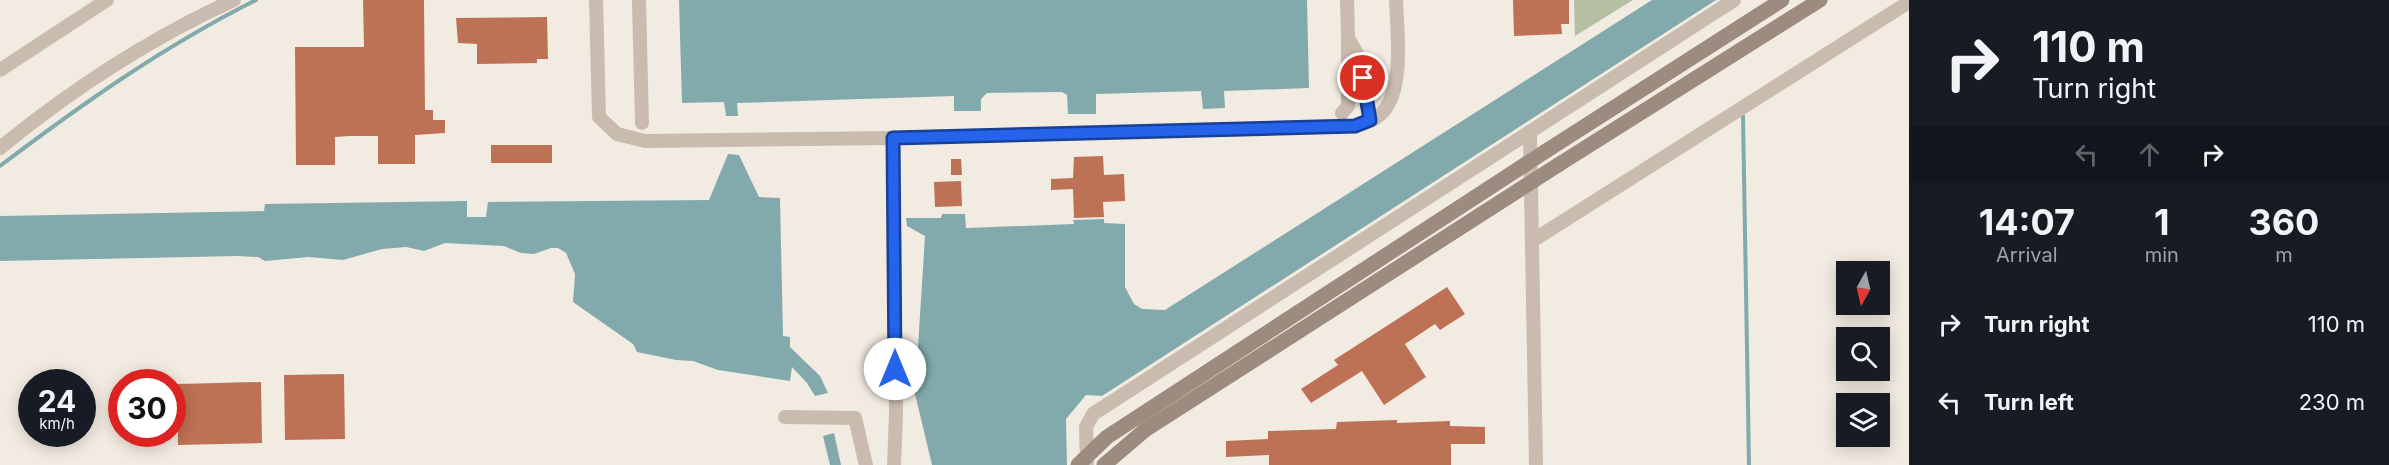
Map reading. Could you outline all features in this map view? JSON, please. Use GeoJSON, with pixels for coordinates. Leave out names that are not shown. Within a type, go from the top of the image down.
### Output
{"type":"FeatureCollection","features":[{"type":"Feature","properties":{"kind":"street"},"geometry":{"type":"LineString","coordinates":[[0,69],[107,0]]}},
{"type":"Feature","properties":{"kind":"street"},"geometry":{"type":"LineString","coordinates":[[0,147],[30,123],[131,56],[234,0]]}},
{"type":"Feature","properties":{"kind":"street"},"geometry":{"type":"LineString","coordinates":[[596,0],[599,117],[617,134],[645,141],[893,138],[1355,126],[1378,117],[1389,104],[1396,80],[1398,51],[1396,0]]}},
{"type":"Feature","properties":{"kind":"street"},"geometry":{"type":"LineString","coordinates":[[639,0],[642,123]]}},
{"type":"Feature","properties":{"kind":"street"},"geometry":{"type":"LineString","coordinates":[[1342,113],[1348,106],[1347,0]]}},
{"type":"Feature","properties":{"kind":"street"},"geometry":{"type":"LineString","coordinates":[[1087,465],[1086,427],[1093,414],[1530,134],[1734,0]]}},
{"type":"Feature","properties":{"kind":"street"},"geometry":{"type":"LineString","coordinates":[[1078,465],[1107,438],[1782,0]]}},
{"type":"Feature","properties":{"kind":"street"},"geometry":{"type":"LineString","coordinates":[[1104,465],[1146,430],[1558,165],[1820,0]]}},
{"type":"Feature","properties":{"kind":"street"},"geometry":{"type":"LineString","coordinates":[[1532,241],[1909,2]]}},
{"type":"Feature","properties":{"kind":"street"},"geometry":{"type":"LineString","coordinates":[[1348,38],[1359,57],[1370,120]]}},
{"type":"Feature","properties":{"kind":"street"},"geometry":{"type":"LineString","coordinates":[[1530,134],[1536,465]]}},
{"type":"Feature","properties":{"kind":"street"},"geometry":{"type":"LineString","coordinates":[[893,138],[896,403],[894,465]]}},
{"type":"Feature","properties":{"kind":"street"},"geometry":{"type":"LineString","coordinates":[[785,417],[855,418],[866,465]]}},
{"type":"Feature","properties":{"kind":"green space"},"geometry":{"type":"Polygon","coordinates":[[[1574,0],[1633,0],[1575,36],[1574,0]]]}},
{"type":"Feature","properties":{"kind":"water"},"geometry":{"type":"Polygon","coordinates":[[[679,0],[1307,0],[1309,88],[1224,91],[1225,108],[1203,109],[1201,91],[1096,94],[1096,114],[1068,114],[1067,95],[1062,92],[987,93],[981,99],[981,111],[954,111],[954,96],[737,103],[738,116],[726,116],[724,102],[682,103],[679,0]]]}},
{"type":"Feature","properties":{"kind":"water"},"geometry":{"type":"Polygon","coordinates":[[[1652,0],[1716,0],[1102,396],[1086,395],[1066,419],[1067,465],[932,465],[915,394],[925,236],[907,226],[906,218],[941,218],[942,214],[965,214],[966,228],[1074,224],[1073,220],[1104,219],[1104,223],[1125,224],[1125,287],[1134,304],[1142,309],[1165,310],[1652,0]]]}},
{"type":"Feature","properties":{"kind":"water"},"geometry":{"type":"Polygon","coordinates":[[[728,154],[739,155],[759,197],[780,198],[783,336],[790,337],[790,347],[820,376],[828,393],[815,396],[807,383],[792,367],[790,381],[718,370],[693,361],[637,352],[633,344],[573,302],[575,274],[566,253],[558,248],[534,254],[521,253],[504,246],[445,243],[424,251],[406,247],[382,249],[343,260],[308,257],[265,261],[258,257],[238,256],[0,261],[0,216],[264,211],[265,204],[467,201],[467,217],[486,217],[488,202],[709,200],[728,154]]]}},
{"type":"Feature","properties":{"kind":"water"},"geometry":{"type":"Polygon","coordinates":[[[834,433],[841,465],[830,465],[823,436],[834,433]]]}},
{"type":"Feature","properties":{"kind":"building"},"geometry":{"type":"Polygon","coordinates":[[[363,0],[424,0],[425,110],[433,110],[433,120],[445,120],[445,133],[415,135],[415,164],[378,164],[378,136],[349,136],[335,137],[335,165],[296,165],[295,47],[364,47],[363,0]]]}},
{"type":"Feature","properties":{"kind":"building"},"geometry":{"type":"Polygon","coordinates":[[[1513,0],[1569,0],[1569,24],[1561,24],[1562,34],[1514,36],[1513,0]]]}},
{"type":"Feature","properties":{"kind":"building"},"geometry":{"type":"Polygon","coordinates":[[[547,17],[548,59],[537,59],[537,63],[477,64],[477,44],[458,43],[456,18],[547,17]]]}},
{"type":"Feature","properties":{"kind":"building"},"geometry":{"type":"Polygon","coordinates":[[[491,145],[552,145],[552,163],[491,163],[491,145]]]}},
{"type":"Feature","properties":{"kind":"building"},"geometry":{"type":"Polygon","coordinates":[[[1103,156],[1104,175],[1124,174],[1125,201],[1103,202],[1104,217],[1074,218],[1073,189],[1051,190],[1051,179],[1073,178],[1074,157],[1103,156]]]}},
{"type":"Feature","properties":{"kind":"building"},"geometry":{"type":"Polygon","coordinates":[[[951,159],[961,159],[962,175],[951,175],[951,159]]]}},
{"type":"Feature","properties":{"kind":"building"},"geometry":{"type":"Polygon","coordinates":[[[961,181],[962,206],[935,207],[934,182],[961,181]]]}},
{"type":"Feature","properties":{"kind":"building"},"geometry":{"type":"Polygon","coordinates":[[[1447,287],[1465,314],[1440,330],[1435,324],[1405,344],[1426,377],[1384,405],[1362,371],[1311,403],[1301,389],[1338,365],[1334,360],[1447,287]]]}},
{"type":"Feature","properties":{"kind":"building"},"geometry":{"type":"Polygon","coordinates":[[[344,374],[345,439],[285,440],[284,375],[344,374]]]}},
{"type":"Feature","properties":{"kind":"building"},"geometry":{"type":"Polygon","coordinates":[[[261,382],[262,443],[186,445],[186,384],[261,382]]]}},
{"type":"Feature","properties":{"kind":"building"},"geometry":{"type":"Polygon","coordinates":[[[1397,420],[1397,423],[1450,421],[1450,426],[1485,427],[1485,444],[1451,444],[1451,465],[1269,465],[1269,455],[1226,457],[1226,441],[1268,439],[1268,431],[1336,429],[1337,422],[1397,420]]]}},
{"type":"Feature","properties":{"kind":"waterway"},"geometry":{"type":"LineString","coordinates":[[0,166],[62,120],[156,56],[256,0]]}},
{"type":"Feature","properties":{"kind":"waterway"},"geometry":{"type":"LineString","coordinates":[[1743,116],[1749,465]]}},
{"type":"Feature","properties":{"kind":"route"},"geometry":{"type":"LineString","coordinates":[[895,369],[893,138],[1355,126],[1370,120],[1363,78]]}}]}
